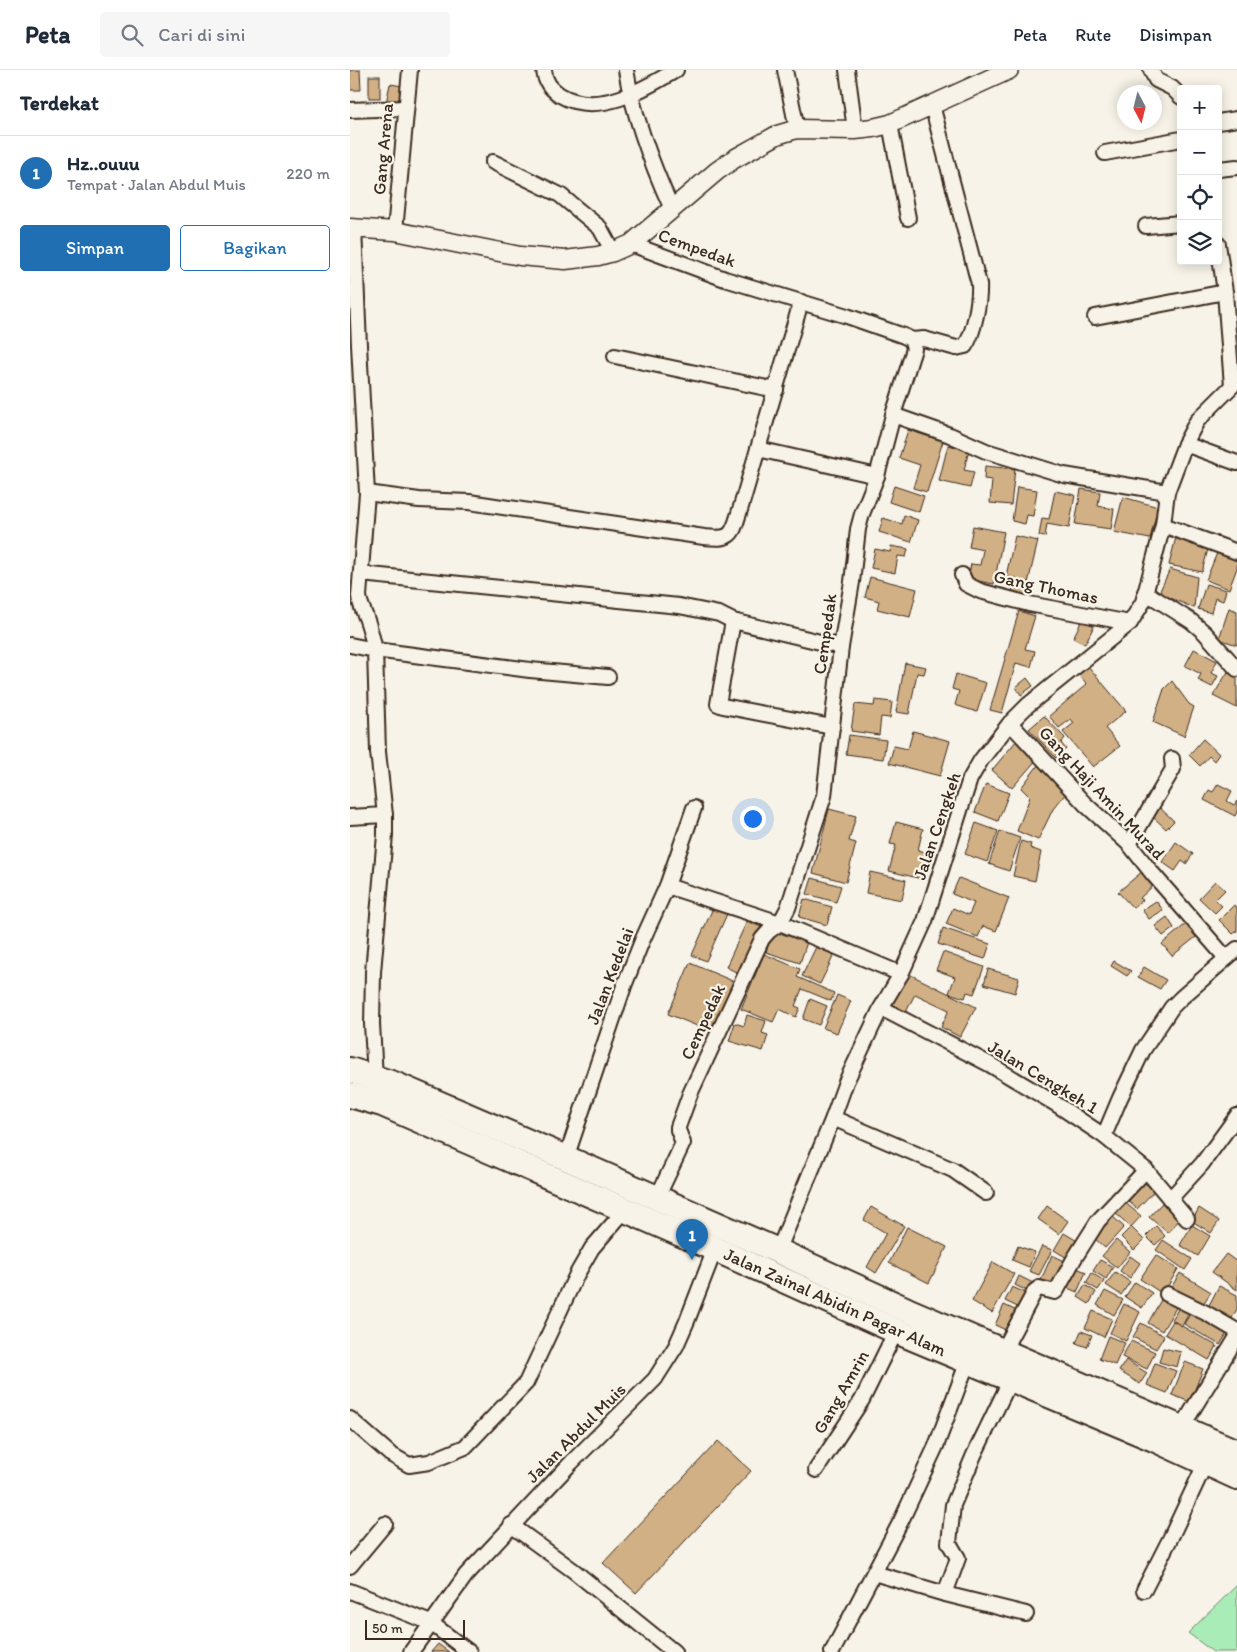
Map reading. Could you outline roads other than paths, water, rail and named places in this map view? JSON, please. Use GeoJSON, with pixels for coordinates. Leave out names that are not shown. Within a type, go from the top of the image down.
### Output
{"type":"FeatureCollection","features":[{"type":"Feature","properties":{"kind":"highway","name":"Jalan Zainal Abidin Pagar Alam"},"geometry":{"type":"LineString","coordinates":[[350,1070],[394,1084],[566,1158],[778,1251],[906,1310],[1237,1452]]}},
{"type":"Feature","properties":{"kind":"highway","name":"Jalan Zainal Abidin Pagar Alam"},"geometry":{"type":"LineString","coordinates":[[350,1095],[382,1104],[715,1249],[896,1331],[968,1360],[1237,1477]]}},
{"type":"Feature","properties":{"kind":"highway"},"geometry":{"type":"LineString","coordinates":[[896,1331],[906,1310]]}},
{"type":"Feature","properties":{"kind":"highway"},"geometry":{"type":"LineString","coordinates":[[924,1342],[934,1321]]}},
{"type":"Feature","properties":{"kind":"street","name":"Gang Arena"},"geometry":{"type":"LineString","coordinates":[[395,231],[410,70]]}},
{"type":"Feature","properties":{"kind":"street"},"geometry":{"type":"LineString","coordinates":[[544,70],[551,89],[566,98],[578,103],[587,104],[597,104],[630,94],[676,70]]}},
{"type":"Feature","properties":{"kind":"street"},"geometry":{"type":"LineString","coordinates":[[626,70],[630,94],[652,164],[672,209]]}},
{"type":"Feature","properties":{"kind":"street"},"geometry":{"type":"LineString","coordinates":[[785,70],[797,128]]}},
{"type":"Feature","properties":{"kind":"street"},"geometry":{"type":"LineString","coordinates":[[847,70],[855,130]]}},
{"type":"Feature","properties":{"kind":"street"},"geometry":{"type":"LineString","coordinates":[[375,1078],[372,1024],[373,972],[385,835],[385,815],[378,752],[375,650],[360,603],[368,493],[354,345],[352,228],[395,231],[520,256],[565,260],[598,256],[631,244],[734,159],[777,135],[797,128],[855,130],[890,124],[1009,70]]}},
{"type":"Feature","properties":{"kind":"street"},"geometry":{"type":"LineString","coordinates":[[1151,70],[1156,80],[1172,88],[1177,93]]}},
{"type":"Feature","properties":{"kind":"street"},"geometry":{"type":"LineString","coordinates":[[912,340],[924,339],[956,348],[965,346],[975,317],[979,284],[932,105]]}},
{"type":"Feature","properties":{"kind":"street"},"geometry":{"type":"LineString","coordinates":[[350,110],[405,108]]}},
{"type":"Feature","properties":{"kind":"street"},"geometry":{"type":"LineString","coordinates":[[1222,121],[1237,119]]}},
{"type":"Feature","properties":{"kind":"street"},"geometry":{"type":"LineString","coordinates":[[890,124],[908,218]]}},
{"type":"Feature","properties":{"kind":"street"},"geometry":{"type":"LineString","coordinates":[[1106,153],[1177,140]]}},
{"type":"Feature","properties":{"kind":"street"},"geometry":{"type":"LineString","coordinates":[[493,162],[560,195],[600,228],[613,252]]}},
{"type":"Feature","properties":{"kind":"street"},"geometry":{"type":"LineString","coordinates":[[1222,169],[1237,167]]}},
{"type":"Feature","properties":{"kind":"street"},"geometry":{"type":"LineString","coordinates":[[1146,226],[1177,223]]}},
{"type":"Feature","properties":{"kind":"street","name":"Cempedak"},"geometry":{"type":"LineString","coordinates":[[631,244],[725,279],[847,316],[912,340],[914,349],[893,415],[877,476],[858,528],[841,647],[824,796],[792,897],[780,923],[762,939],[690,1094],[678,1127],[683,1143],[656,1198]]}},
{"type":"Feature","properties":{"kind":"street"},"geometry":{"type":"LineString","coordinates":[[1221,265],[1234,387]]}},
{"type":"Feature","properties":{"kind":"street"},"geometry":{"type":"LineString","coordinates":[[1095,317],[1225,292]]}},
{"type":"Feature","properties":{"kind":"street"},"geometry":{"type":"LineString","coordinates":[[368,493],[419,500],[469,502],[720,538],[729,535],[734,528],[801,302]]}},
{"type":"Feature","properties":{"kind":"street"},"geometry":{"type":"LineString","coordinates":[[615,356],[776,390]]}},
{"type":"Feature","properties":{"kind":"street","name":"Jalan Cengkeh"},"geometry":{"type":"LineString","coordinates":[[778,1251],[846,1082],[881,1008],[902,974],[925,922],[970,779],[981,760],[1010,723],[1028,705],[1130,623],[1138,612],[1163,525],[1167,492],[1185,444],[1198,421],[1234,387]]}},
{"type":"Feature","properties":{"kind":"street"},"geometry":{"type":"LineString","coordinates":[[893,415],[950,435],[986,451],[1064,475],[1167,492]]}},
{"type":"Feature","properties":{"kind":"street"},"geometry":{"type":"LineString","coordinates":[[1185,444],[1237,463]]}},
{"type":"Feature","properties":{"kind":"street"},"geometry":{"type":"LineString","coordinates":[[758,449],[877,476]]}},
{"type":"Feature","properties":{"kind":"street"},"geometry":{"type":"LineString","coordinates":[[1163,525],[1237,552]]}},
{"type":"Feature","properties":{"kind":"street"},"geometry":{"type":"LineString","coordinates":[[361,574],[679,606],[720,614],[733,622],[841,647]]}},
{"type":"Feature","properties":{"kind":"street","name":"Gang Thomas"},"geometry":{"type":"LineString","coordinates":[[962,575],[966,584],[980,591],[1029,604],[1130,623]]}},
{"type":"Feature","properties":{"kind":"street"},"geometry":{"type":"LineString","coordinates":[[1145,592],[1191,621],[1237,669]]}},
{"type":"Feature","properties":{"kind":"street"},"geometry":{"type":"LineString","coordinates":[[733,622],[718,704],[769,716],[832,727]]}},
{"type":"Feature","properties":{"kind":"street"},"geometry":{"type":"LineString","coordinates":[[350,645],[375,650],[530,670],[608,677]]}},
{"type":"Feature","properties":{"kind":"street","name":"Gang Haji Amin Murad"},"geometry":{"type":"LineString","coordinates":[[1010,723],[1085,804],[1129,844],[1226,958]]}},
{"type":"Feature","properties":{"kind":"street"},"geometry":{"type":"LineString","coordinates":[[1129,844],[1173,769],[1172,759]]}},
{"type":"Feature","properties":{"kind":"street","name":"Jalan Kedelai"},"geometry":{"type":"LineString","coordinates":[[566,1158],[624,986],[642,941],[668,886],[694,808]]}},
{"type":"Feature","properties":{"kind":"street"},"geometry":{"type":"LineString","coordinates":[[350,817],[385,815]]}},
{"type":"Feature","properties":{"kind":"street"},"geometry":{"type":"LineString","coordinates":[[668,886],[780,923],[902,974]]}},
{"type":"Feature","properties":{"kind":"street"},"geometry":{"type":"LineString","coordinates":[[1104,1136],[1143,1050],[1167,1014],[1180,998],[1237,949]]}},
{"type":"Feature","properties":{"kind":"street","name":"Jalan Cengkeh 1"},"geometry":{"type":"LineString","coordinates":[[881,1008],[989,1064],[1056,1104],[1104,1136],[1146,1170],[1187,1219]]}},
{"type":"Feature","properties":{"kind":"street"},"geometry":{"type":"LineString","coordinates":[[1170,1199],[1202,1164],[1237,1116]]}},
{"type":"Feature","properties":{"kind":"street"},"geometry":{"type":"LineString","coordinates":[[833,1118],[952,1170],[986,1193]]}},
{"type":"Feature","properties":{"kind":"street"},"geometry":{"type":"LineString","coordinates":[[1003,1351],[1035,1291],[1039,1288],[1055,1292],[1057,1290],[1098,1222],[1146,1170]]}},
{"type":"Feature","properties":{"kind":"street"},"geometry":{"type":"LineString","coordinates":[[350,1419],[390,1454],[409,1465],[429,1462],[465,1448],[526,1383],[577,1274],[592,1248],[625,1210]]}},
{"type":"Feature","properties":{"kind":"street","name":"Jalan Abdul Muis"},"geometry":{"type":"LineString","coordinates":[[411,1652],[466,1575],[511,1525],[655,1379],[676,1346],[715,1249]]}},
{"type":"Feature","properties":{"kind":"street"},"geometry":{"type":"LineString","coordinates":[[1167,1294],[1206,1312],[1237,1331]]}},
{"type":"Feature","properties":{"kind":"street","name":"Gang Amrin"},"geometry":{"type":"LineString","coordinates":[[816,1470],[862,1400],[896,1331]]}},
{"type":"Feature","properties":{"kind":"street"},"geometry":{"type":"LineString","coordinates":[[1182,1427],[1237,1337]]}},
{"type":"Feature","properties":{"kind":"street"},"geometry":{"type":"LineString","coordinates":[[832,1652],[901,1521],[936,1446],[968,1360]]}},
{"type":"Feature","properties":{"kind":"street"},"geometry":{"type":"LineString","coordinates":[[945,1594],[958,1558],[949,1543],[953,1505],[974,1455],[1011,1379]]}},
{"type":"Feature","properties":{"kind":"street"},"geometry":{"type":"LineString","coordinates":[[1144,1590],[1206,1462]]}},
{"type":"Feature","properties":{"kind":"street"},"geometry":{"type":"LineString","coordinates":[[350,1566],[384,1524]]}},
{"type":"Feature","properties":{"kind":"street"},"geometry":{"type":"LineString","coordinates":[[511,1525],[574,1571],[674,1652]]}},
{"type":"Feature","properties":{"kind":"street"},"geometry":{"type":"LineString","coordinates":[[874,1573],[945,1594],[1026,1614]]}},
{"type":"Feature","properties":{"kind":"street"},"geometry":{"type":"LineString","coordinates":[[350,1591],[430,1623],[469,1652]]}},
{"type":"Feature","properties":{"kind":"place","name":"Hz..ouuu"},"geometry":{"type":"Point","coordinates":[692,1260]}}]}
